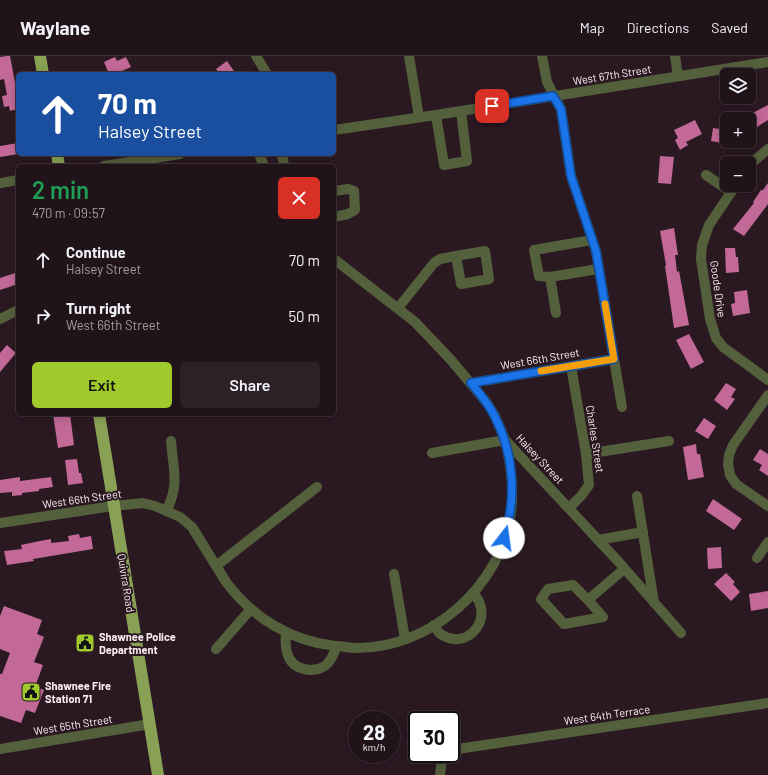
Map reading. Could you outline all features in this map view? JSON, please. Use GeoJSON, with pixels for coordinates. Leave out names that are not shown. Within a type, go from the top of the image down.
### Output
{"type":"FeatureCollection","features":[{"type":"Feature","properties":{"kind":"main road"},"geometry":{"type":"LineString","coordinates":[[40,56],[43,72]]}},
{"type":"Feature","properties":{"kind":"main road","name":"Quivira Road"},"geometry":{"type":"LineString","coordinates":[[99,416],[158,775]]}},
{"type":"Feature","properties":{"kind":"street"},"geometry":{"type":"LineString","coordinates":[[256,56],[266,72]]}},
{"type":"Feature","properties":{"kind":"street"},"geometry":{"type":"LineString","coordinates":[[409,56],[419,117]]}},
{"type":"Feature","properties":{"kind":"street"},"geometry":{"type":"LineString","coordinates":[[542,56],[547,82],[561,109],[571,176],[596,251],[622,407]]}},
{"type":"Feature","properties":{"kind":"street"},"geometry":{"type":"LineString","coordinates":[[675,56],[678,76]]}},
{"type":"Feature","properties":{"kind":"street","name":"West 67th Street"},"geometry":{"type":"LineString","coordinates":[[336,130],[768,62]]}},
{"type":"Feature","properties":{"kind":"street"},"geometry":{"type":"LineString","coordinates":[[436,115],[444,165],[467,161],[461,111]]}},
{"type":"Feature","properties":{"kind":"street"},"geometry":{"type":"LineString","coordinates":[[756,159],[768,149]]}},
{"type":"Feature","properties":{"kind":"street"},"geometry":{"type":"LineString","coordinates":[[117,164],[167,156]]}},
{"type":"Feature","properties":{"kind":"street"},"geometry":{"type":"LineString","coordinates":[[706,175],[720,182]]}},
{"type":"Feature","properties":{"kind":"street"},"geometry":{"type":"LineString","coordinates":[[0,183],[16,180]]}},
{"type":"Feature","properties":{"kind":"street"},"geometry":{"type":"LineString","coordinates":[[336,191],[348,189],[354,191],[355,210],[348,214],[336,217]]}},
{"type":"Feature","properties":{"kind":"street","name":"Goode Drive"},"geometry":{"type":"LineString","coordinates":[[731,192],[709,225],[702,245],[701,259],[710,319],[716,338],[723,347],[768,380]]}},
{"type":"Feature","properties":{"kind":"street"},"geometry":{"type":"LineString","coordinates":[[592,240],[534,250],[539,276],[550,277],[598,268]]}},
{"type":"Feature","properties":{"kind":"street"},"geometry":{"type":"LineString","coordinates":[[398,308],[434,263],[456,256]]}},
{"type":"Feature","properties":{"kind":"street","name":"Halsey Street"},"geometry":{"type":"LineString","coordinates":[[336,261],[415,322],[451,360],[487,403],[495,416],[505,440],[569,508],[681,633]]}},
{"type":"Feature","properties":{"kind":"street"},"geometry":{"type":"LineString","coordinates":[[550,277],[556,314]]}},
{"type":"Feature","properties":{"kind":"street"},"geometry":{"type":"LineString","coordinates":[[0,319],[16,311]]}},
{"type":"Feature","properties":{"kind":"street","name":"West 66th Street"},"geometry":{"type":"LineString","coordinates":[[471,383],[614,359]]}},
{"type":"Feature","properties":{"kind":"street","name":"Charles Street"},"geometry":{"type":"LineString","coordinates":[[569,508],[589,485],[586,454],[571,366]]}},
{"type":"Feature","properties":{"kind":"street"},"geometry":{"type":"LineString","coordinates":[[768,395],[733,445],[729,455],[728,464],[730,475],[736,484],[768,506]]}},
{"type":"Feature","properties":{"kind":"street"},"geometry":{"type":"LineString","coordinates":[[432,453],[505,440]]}},
{"type":"Feature","properties":{"kind":"street","name":"West 66th Street"},"geometry":{"type":"LineString","coordinates":[[0,523],[114,506],[143,503],[155,506],[180,517],[192,527],[232,591],[262,619],[286,632],[309,641],[356,648],[379,646],[417,635],[450,615],[461,607],[492,568],[501,550],[508,527],[512,496],[510,460],[505,440]]}},
{"type":"Feature","properties":{"kind":"street"},"geometry":{"type":"LineString","coordinates":[[166,511],[172,501],[175,489],[175,473],[171,441]]}},
{"type":"Feature","properties":{"kind":"street"},"geometry":{"type":"LineString","coordinates":[[586,454],[669,441]]}},
{"type":"Feature","properties":{"kind":"street"},"geometry":{"type":"LineString","coordinates":[[216,566],[317,487]]}},
{"type":"Feature","properties":{"kind":"street"},"geometry":{"type":"LineString","coordinates":[[637,496],[654,603]]}},
{"type":"Feature","properties":{"kind":"street"},"geometry":{"type":"LineString","coordinates":[[598,540],[643,532]]}},
{"type":"Feature","properties":{"kind":"street"},"geometry":{"type":"LineString","coordinates":[[757,558],[768,542]]}},
{"type":"Feature","properties":{"kind":"street"},"geometry":{"type":"LineString","coordinates":[[588,600],[624,569]]}},
{"type":"Feature","properties":{"kind":"street"},"geometry":{"type":"LineString","coordinates":[[394,574],[405,639]]}},
{"type":"Feature","properties":{"kind":"street"},"geometry":{"type":"LineString","coordinates":[[573,585],[588,600],[603,617],[564,624],[541,599],[548,589],[573,585]]}},
{"type":"Feature","properties":{"kind":"street"},"geometry":{"type":"LineString","coordinates":[[434,625],[441,634],[453,639],[467,636],[476,630],[482,618],[481,605],[473,593]]}},
{"type":"Feature","properties":{"kind":"street"},"geometry":{"type":"LineString","coordinates":[[216,649],[251,609]]}},
{"type":"Feature","properties":{"kind":"street"},"geometry":{"type":"LineString","coordinates":[[286,632],[284,643],[287,656],[294,665],[303,669],[314,670],[325,666],[332,658],[337,646]]}},
{"type":"Feature","properties":{"kind":"street","name":"West 64th Terrace"},"geometry":{"type":"LineString","coordinates":[[460,749],[768,704]]}},
{"type":"Feature","properties":{"kind":"street","name":"West 65th Street"},"geometry":{"type":"LineString","coordinates":[[0,749],[150,724]]}},
{"type":"Feature","properties":{"kind":"street"},"geometry":{"type":"LineString","coordinates":[[440,775],[443,763]]}},
{"type":"Feature","properties":{"kind":"building"},"geometry":{"type":"Polygon","coordinates":[[[10,56],[16,88],[16,110],[10,111],[9,106],[4,107],[2,96],[7,95],[4,79],[0,80],[0,57],[10,56]]]}},
{"type":"Feature","properties":{"kind":"building"},"geometry":{"type":"Polygon","coordinates":[[[115,57],[117,61],[126,57],[131,67],[120,72],[108,72],[104,62],[115,57]]]}},
{"type":"Feature","properties":{"kind":"building"},"geometry":{"type":"Polygon","coordinates":[[[227,61],[235,72],[218,72],[216,69],[227,61]]]}},
{"type":"Feature","properties":{"kind":"building"},"geometry":{"type":"Polygon","coordinates":[[[768,105],[768,120],[756,128],[756,112],[755,112],[768,105]]]}},
{"type":"Feature","properties":{"kind":"building"},"geometry":{"type":"Polygon","coordinates":[[[695,120],[702,134],[686,142],[688,145],[680,150],[675,140],[678,138],[674,130],[695,120]]]}},
{"type":"Feature","properties":{"kind":"building"},"geometry":{"type":"Polygon","coordinates":[[[713,128],[720,129],[720,143],[711,141],[713,128]]]}},
{"type":"Feature","properties":{"kind":"building"},"geometry":{"type":"Polygon","coordinates":[[[16,143],[16,154],[0,157],[0,146],[16,143]]]}},
{"type":"Feature","properties":{"kind":"building"},"geometry":{"type":"Polygon","coordinates":[[[660,156],[674,157],[671,184],[658,183],[660,156]]]}},
{"type":"Feature","properties":{"kind":"building"},"geometry":{"type":"Polygon","coordinates":[[[768,183],[768,204],[744,236],[733,229],[754,203],[753,202],[761,190],[763,190],[768,183]]]}},
{"type":"Feature","properties":{"kind":"building"},"geometry":{"type":"Polygon","coordinates":[[[674,228],[678,255],[675,255],[677,272],[679,271],[689,325],[674,328],[660,231],[674,228]]]}},
{"type":"Feature","properties":{"kind":"building"},"geometry":{"type":"Polygon","coordinates":[[[725,248],[735,248],[736,257],[738,257],[739,272],[726,273],[725,248]]]}},
{"type":"Feature","properties":{"kind":"building"},"geometry":{"type":"Polygon","coordinates":[[[15,273],[16,285],[0,290],[0,278],[15,273]]]}},
{"type":"Feature","properties":{"kind":"building"},"geometry":{"type":"Polygon","coordinates":[[[747,290],[750,313],[733,316],[731,304],[735,303],[734,292],[747,290]]]}},
{"type":"Feature","properties":{"kind":"building"},"geometry":{"type":"Polygon","coordinates":[[[689,334],[704,362],[691,369],[676,340],[689,334]]]}},
{"type":"Feature","properties":{"kind":"building"},"geometry":{"type":"Polygon","coordinates":[[[7,345],[16,353],[0,372],[0,353],[7,345]]]}},
{"type":"Feature","properties":{"kind":"building"},"geometry":{"type":"Polygon","coordinates":[[[726,383],[736,389],[731,397],[735,399],[727,410],[714,400],[726,383]]]}},
{"type":"Feature","properties":{"kind":"building"},"geometry":{"type":"Polygon","coordinates":[[[53,416],[70,416],[74,445],[58,448],[53,416]]]}},
{"type":"Feature","properties":{"kind":"building"},"geometry":{"type":"Polygon","coordinates":[[[704,418],[716,426],[708,439],[695,431],[704,418]]]}},
{"type":"Feature","properties":{"kind":"building"},"geometry":{"type":"Polygon","coordinates":[[[696,444],[697,454],[700,454],[704,477],[688,480],[683,447],[696,444]]]}},
{"type":"Feature","properties":{"kind":"building"},"geometry":{"type":"Polygon","coordinates":[[[760,449],[768,454],[768,476],[759,470],[762,465],[753,460],[760,449]]]}},
{"type":"Feature","properties":{"kind":"building"},"geometry":{"type":"Polygon","coordinates":[[[77,459],[79,473],[81,473],[83,483],[68,485],[65,460],[77,459]]]}},
{"type":"Feature","properties":{"kind":"building"},"geometry":{"type":"Polygon","coordinates":[[[20,477],[20,481],[51,477],[53,487],[39,489],[39,491],[22,493],[22,495],[12,496],[12,492],[0,493],[0,480],[20,477]]]}},
{"type":"Feature","properties":{"kind":"building"},"geometry":{"type":"Polygon","coordinates":[[[713,499],[742,519],[734,530],[706,511],[713,499]]]}},
{"type":"Feature","properties":{"kind":"building"},"geometry":{"type":"Polygon","coordinates":[[[79,534],[80,538],[91,536],[93,549],[7,565],[4,551],[22,549],[21,545],[51,539],[51,543],[69,541],[68,536],[79,534]]]}},
{"type":"Feature","properties":{"kind":"building"},"geometry":{"type":"Polygon","coordinates":[[[721,547],[722,568],[708,569],[707,548],[721,547]]]}},
{"type":"Feature","properties":{"kind":"building"},"geometry":{"type":"Polygon","coordinates":[[[726,573],[735,582],[733,584],[740,592],[731,601],[714,584],[726,573]]]}},
{"type":"Feature","properties":{"kind":"building"},"geometry":{"type":"Polygon","coordinates":[[[768,591],[768,608],[751,611],[749,594],[768,591]]]}},
{"type":"Feature","properties":{"kind":"building"},"geometry":{"type":"Polygon","coordinates":[[[4,606],[42,620],[37,634],[44,637],[34,662],[43,665],[35,687],[44,690],[35,713],[26,710],[21,723],[0,716],[0,674],[2,674],[10,653],[0,649],[0,616],[4,606]]]}},
{"type":"Feature","properties":{"kind":"slow traffic"},"geometry":{"type":"LineString","coordinates":[[541,371],[614,359],[605,304]]}},
{"type":"Feature","properties":{"kind":"place","name":"Shawnee Police Department"},"geometry":{"type":"Point","coordinates":[85,643]}},
{"type":"Feature","properties":{"kind":"place","name":"Shawnee Fire Station 71"},"geometry":{"type":"Point","coordinates":[31,692]}},
{"type":"Feature","properties":{"kind":"route"},"geometry":{"type":"LineString","coordinates":[[492,106],[553,96],[561,109],[571,176],[596,251],[614,359],[471,383],[495,416],[505,440],[510,460],[512,477],[511,513],[504,538]]}}]}
